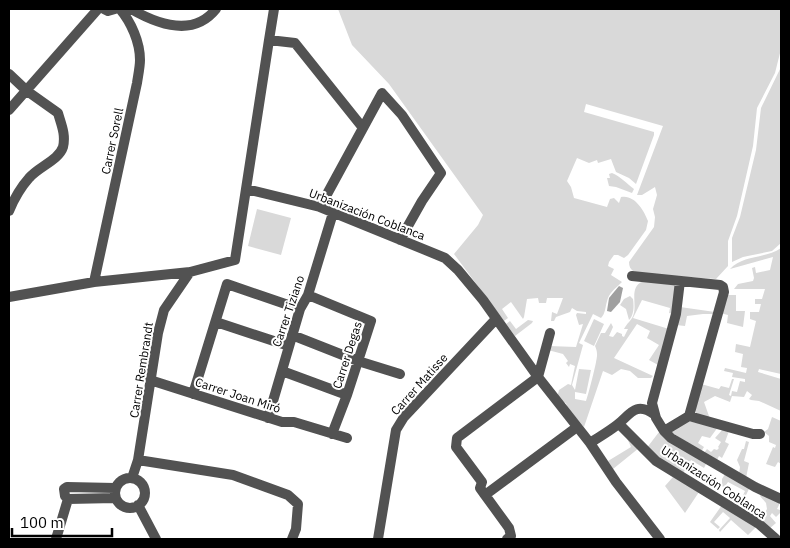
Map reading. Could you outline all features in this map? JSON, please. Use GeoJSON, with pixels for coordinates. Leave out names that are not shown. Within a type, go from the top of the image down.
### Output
{"type":"FeatureCollection","features":[{"type":"Feature","properties":{"kind":"street"},"geometry":{"type":"LineString","coordinates":[[9,110],[98,9]]}},
{"type":"Feature","properties":{"kind":"street"},"geometry":{"type":"LineString","coordinates":[[104,9],[115,9]]}},
{"type":"Feature","properties":{"kind":"street","name":"Carrer Sorell"},"geometry":{"type":"LineString","coordinates":[[94,282],[137,83],[140,59],[137,40],[127,17],[120,9]]}},
{"type":"Feature","properties":{"kind":"street"},"geometry":{"type":"LineString","coordinates":[[131,9],[168,25],[183,26],[200,21],[216,9]]}},
{"type":"Feature","properties":{"kind":"street"},"geometry":{"type":"LineString","coordinates":[[9,297],[94,282],[190,272],[235,260],[274,9]]}},
{"type":"Feature","properties":{"kind":"street"},"geometry":{"type":"LineString","coordinates":[[269,40],[295,43],[363,128]]}},
{"type":"Feature","properties":{"kind":"street"},"geometry":{"type":"LineString","coordinates":[[9,74],[27,91],[58,112],[64,135],[62,149],[30,177],[12,202],[9,211]]}},
{"type":"Feature","properties":{"kind":"street"},"geometry":{"type":"LineString","coordinates":[[320,207],[382,93],[402,115],[441,173],[422,200],[400,240]]}},
{"type":"Feature","properties":{"kind":"street","name":"Urbanización Coblanca"},"geometry":{"type":"LineString","coordinates":[[246,189],[320,207],[446,258],[458,270],[496,319],[660,539]]}},
{"type":"Feature","properties":{"kind":"street","name":"Carrer Tiziano"},"geometry":{"type":"LineString","coordinates":[[268,418],[300,309],[308,294],[333,213]]}},
{"type":"Feature","properties":{"kind":"street","name":"Carrer Rembrandt"},"geometry":{"type":"LineString","coordinates":[[132,478],[138,460],[158,333],[164,310],[190,272]]}},
{"type":"Feature","properties":{"kind":"street"},"geometry":{"type":"LineString","coordinates":[[632,276],[720,285],[723,287],[724,292],[689,416],[753,434],[760,434]]}},
{"type":"Feature","properties":{"kind":"street"},"geometry":{"type":"LineString","coordinates":[[654,414],[653,398],[676,314],[680,281]]}},
{"type":"Feature","properties":{"kind":"street"},"geometry":{"type":"LineString","coordinates":[[194,394],[228,284],[300,309]]}},
{"type":"Feature","properties":{"kind":"street","name":"Carrer Degas"},"geometry":{"type":"LineString","coordinates":[[308,294],[371,320],[347,395],[332,434]]}},
{"type":"Feature","properties":{"kind":"street","name":"Carrer Matisse"},"geometry":{"type":"LineString","coordinates":[[378,539],[396,430],[404,417],[496,319]]}},
{"type":"Feature","properties":{"kind":"street"},"geometry":{"type":"LineString","coordinates":[[216,322],[289,346]]}},
{"type":"Feature","properties":{"kind":"street"},"geometry":{"type":"LineString","coordinates":[[507,539],[511,536],[509,528],[480,488],[482,482],[456,447],[457,438],[538,376],[550,333]]}},
{"type":"Feature","properties":{"kind":"street"},"geometry":{"type":"LineString","coordinates":[[292,335],[358,361],[400,374]]}},
{"type":"Feature","properties":{"kind":"street"},"geometry":{"type":"LineString","coordinates":[[282,371],[347,395]]}},
{"type":"Feature","properties":{"kind":"street","name":"Carrer Joan Miró"},"geometry":{"type":"LineString","coordinates":[[150,380],[268,418],[282,422],[294,422],[347,438]]}},
{"type":"Feature","properties":{"kind":"street"},"geometry":{"type":"LineString","coordinates":[[590,443],[619,424],[633,410],[642,408],[654,414]]}},
{"type":"Feature","properties":{"kind":"street","name":"Urbanización Coblanca"},"geometry":{"type":"LineString","coordinates":[[654,414],[664,430],[672,438],[755,487],[781,499]]}},
{"type":"Feature","properties":{"kind":"street","name":"Urbanización Coblanca"},"geometry":{"type":"LineString","coordinates":[[664,430],[689,416]]}},
{"type":"Feature","properties":{"kind":"street","name":"Urbanización Coblanca"},"geometry":{"type":"LineString","coordinates":[[619,424],[661,465],[759,524],[776,539]]}},
{"type":"Feature","properties":{"kind":"street"},"geometry":{"type":"LineString","coordinates":[[485,495],[577,427]]}},
{"type":"Feature","properties":{"kind":"street"},"geometry":{"type":"LineString","coordinates":[[138,460],[233,476],[288,495],[298,504],[296,529],[292,539]]}},
{"type":"Feature","properties":{"kind":"street"},"geometry":{"type":"LineString","coordinates":[[132,478],[139,481],[144,491],[143,500],[134,508],[124,507],[119,504],[115,493],[124,479],[132,478]]}},
{"type":"Feature","properties":{"kind":"street"},"geometry":{"type":"LineString","coordinates":[[56,539],[68,499],[65,496],[64,490],[67,487],[115,493]]}},
{"type":"Feature","properties":{"kind":"street"},"geometry":{"type":"LineString","coordinates":[[138,505],[156,539]]}},
{"type":"Feature","properties":{"kind":"shaded area"},"geometry":{"type":"Polygon","coordinates":[[[338,9],[781,9],[781,49],[775,73],[757,108],[753,146],[737,216],[728,241],[728,266],[716,279],[642,274],[631,269],[629,262],[654,227],[655,217],[653,209],[657,195],[655,187],[642,195],[637,195],[663,126],[586,104],[584,112],[654,132],[654,135],[636,184],[629,178],[616,172],[611,159],[598,163],[597,160],[589,163],[577,158],[567,181],[574,198],[607,207],[610,199],[614,198],[619,203],[621,197],[630,198],[638,204],[648,221],[646,230],[628,255],[624,258],[614,255],[609,262],[608,266],[614,269],[611,275],[622,282],[609,296],[601,318],[593,314],[579,343],[583,345],[572,385],[575,390],[579,369],[591,370],[586,394],[575,392],[575,399],[586,401],[597,357],[595,346],[601,333],[605,333],[611,323],[613,327],[609,336],[613,337],[617,332],[624,337],[628,329],[624,329],[633,316],[635,292],[638,284],[643,281],[675,285],[673,314],[669,313],[670,308],[642,300],[633,318],[669,329],[658,365],[649,360],[659,345],[647,338],[650,331],[637,324],[614,358],[653,376],[651,378],[638,378],[630,371],[621,369],[612,375],[603,371],[584,427],[567,407],[566,403],[557,398],[559,390],[568,384],[571,385],[575,366],[570,364],[569,367],[566,363],[568,361],[563,354],[548,350],[549,346],[576,347],[583,324],[579,325],[576,315],[577,313],[586,314],[586,312],[577,311],[572,308],[570,312],[551,321],[552,312],[557,314],[563,298],[547,298],[546,303],[539,303],[538,298],[527,299],[523,319],[511,302],[502,309],[508,318],[504,321],[454,254],[478,225],[483,215],[389,84],[352,45],[338,9]]]}},
{"type":"Feature","properties":{"kind":"shaded area"},"geometry":{"type":"Polygon","coordinates":[[[781,67],[781,243],[772,251],[743,257],[732,262],[732,238],[740,217],[756,150],[761,108],[781,67]]]}},
{"type":"Feature","properties":{"kind":"shaded area"},"geometry":{"type":"Polygon","coordinates":[[[612,173],[634,189],[632,193],[609,186],[607,178],[610,178],[609,174],[612,173]]]}},
{"type":"Feature","properties":{"kind":"shaded area"},"geometry":{"type":"Polygon","coordinates":[[[257,209],[291,218],[281,255],[248,246],[257,209]]]}},
{"type":"Feature","properties":{"kind":"shaded area"},"geometry":{"type":"Polygon","coordinates":[[[781,248],[781,374],[759,369],[758,372],[781,379],[781,411],[759,401],[749,399],[752,395],[747,391],[744,397],[732,396],[730,402],[715,396],[704,402],[710,419],[696,413],[695,409],[701,384],[719,389],[721,386],[729,388],[732,379],[734,379],[729,395],[731,396],[732,391],[737,392],[740,381],[745,382],[745,379],[732,377],[733,373],[724,371],[725,368],[746,373],[747,368],[741,367],[743,354],[735,352],[736,344],[750,347],[756,321],[750,319],[750,312],[759,312],[761,304],[755,304],[755,299],[762,299],[765,289],[734,289],[738,284],[753,281],[752,268],[755,267],[756,273],[770,270],[773,257],[730,269],[741,261],[768,254],[781,248]]]}},
{"type":"Feature","properties":{"kind":"shaded area"},"geometry":{"type":"Polygon","coordinates":[[[619,286],[623,288],[620,302],[611,312],[607,311],[609,298],[619,286]]]}},
{"type":"Feature","properties":{"kind":"shaded area"},"geometry":{"type":"Polygon","coordinates":[[[725,295],[736,295],[736,311],[745,311],[743,327],[727,323],[728,315],[720,313],[725,295]]]}},
{"type":"Feature","properties":{"kind":"shaded area"},"geometry":{"type":"Polygon","coordinates":[[[630,296],[633,299],[633,307],[632,316],[629,320],[626,309],[620,305],[624,299],[630,296]]]}},
{"type":"Feature","properties":{"kind":"shaded area"},"geometry":{"type":"Polygon","coordinates":[[[680,307],[715,312],[714,314],[687,316],[685,326],[676,325],[680,307]]]}},
{"type":"Feature","properties":{"kind":"shaded area"},"geometry":{"type":"Polygon","coordinates":[[[594,319],[604,324],[594,346],[584,341],[594,319]]]}},
{"type":"Feature","properties":{"kind":"shaded area"},"geometry":{"type":"Polygon","coordinates":[[[528,320],[533,321],[515,336],[506,324],[510,321],[516,329],[528,320]]]}},
{"type":"Feature","properties":{"kind":"shaded area"},"geometry":{"type":"Polygon","coordinates":[[[772,417],[781,421],[781,464],[778,462],[775,467],[766,464],[773,447],[775,448],[776,445],[769,442],[769,436],[764,432],[768,429],[772,417]]]}},
{"type":"Feature","properties":{"kind":"shaded area"},"geometry":{"type":"Polygon","coordinates":[[[687,421],[718,427],[710,438],[702,436],[698,443],[704,447],[701,452],[670,431],[687,421]]]}},
{"type":"Feature","properties":{"kind":"shaded area"},"geometry":{"type":"Polygon","coordinates":[[[723,429],[729,431],[725,442],[729,444],[722,458],[719,456],[717,460],[704,453],[707,449],[711,452],[719,448],[721,442],[715,438],[723,429]]]}},
{"type":"Feature","properties":{"kind":"shaded area"},"geometry":{"type":"Polygon","coordinates":[[[659,432],[707,462],[704,468],[691,460],[682,475],[646,449],[659,432]]]}},
{"type":"Feature","properties":{"kind":"shaded area"},"geometry":{"type":"Polygon","coordinates":[[[625,434],[639,448],[613,469],[608,461],[631,447],[625,434]]]}},
{"type":"Feature","properties":{"kind":"shaded area"},"geometry":{"type":"Polygon","coordinates":[[[746,441],[749,442],[744,461],[749,463],[746,478],[739,474],[740,467],[737,460],[742,449],[744,449],[746,441]]]}},
{"type":"Feature","properties":{"kind":"shaded area"},"geometry":{"type":"Polygon","coordinates":[[[725,474],[750,487],[743,501],[741,500],[745,491],[728,482],[724,488],[722,486],[722,479],[725,474]]]}},
{"type":"Feature","properties":{"kind":"shaded area"},"geometry":{"type":"Polygon","coordinates":[[[673,477],[699,492],[685,513],[665,486],[673,477]]]}},
{"type":"Feature","properties":{"kind":"shaded area"},"geometry":{"type":"Polygon","coordinates":[[[762,493],[780,503],[777,509],[781,509],[781,512],[776,517],[772,513],[770,516],[776,523],[769,529],[757,520],[763,516],[767,509],[766,503],[760,496],[762,493]]]}},
{"type":"Feature","properties":{"kind":"shaded area"},"geometry":{"type":"Polygon","coordinates":[[[722,505],[757,526],[748,535],[731,520],[720,532],[719,530],[730,518],[723,512],[714,522],[720,527],[718,529],[710,522],[722,505]]]}}]}
